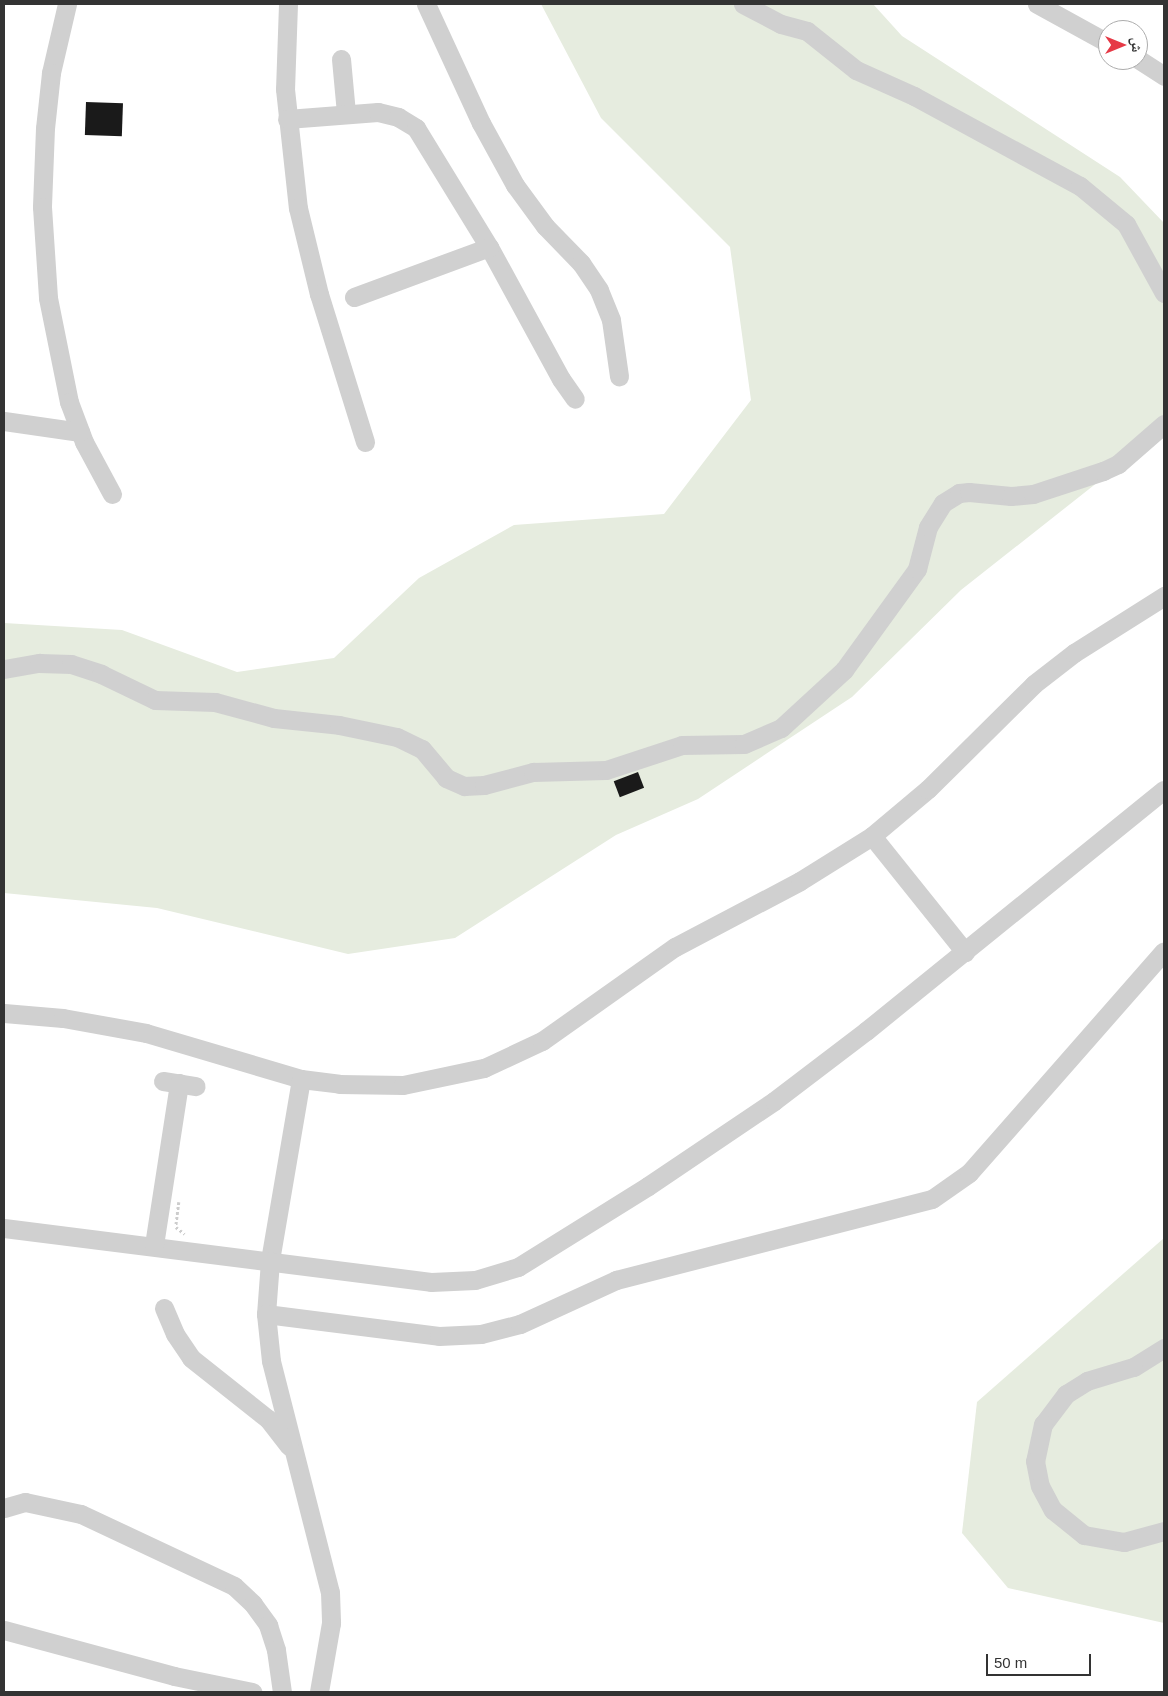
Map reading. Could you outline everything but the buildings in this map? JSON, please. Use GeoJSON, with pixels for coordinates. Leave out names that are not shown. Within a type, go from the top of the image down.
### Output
{"type":"FeatureCollection","features":[{"type":"Feature","properties":{"kind":"street"},"geometry":{"type":"LineString","coordinates":[[67,4],[47,100],[42,207],[52,329],[63,382],[80,432],[112,494]]}},
{"type":"Feature","properties":{"kind":"street"},"geometry":{"type":"LineString","coordinates":[[288,4],[287,119],[298,208],[311,265],[365,442]]}},
{"type":"Feature","properties":{"kind":"street"},"geometry":{"type":"LineString","coordinates":[[426,4],[481,123],[515,185],[545,226],[581,263],[599,290],[611,320],[619,376]]}},
{"type":"Feature","properties":{"kind":"street"},"geometry":{"type":"LineString","coordinates":[[743,4],[781,24],[807,31],[863,74],[914,96],[1080,186],[1126,224],[1164,293]]}},
{"type":"Feature","properties":{"kind":"street"},"geometry":{"type":"LineString","coordinates":[[1037,4],[1098,38]]}},
{"type":"Feature","properties":{"kind":"street"},"geometry":{"type":"LineString","coordinates":[[341,59],[346,114]]}},
{"type":"Feature","properties":{"kind":"street"},"geometry":{"type":"LineString","coordinates":[[1148,66],[1164,76]]}},
{"type":"Feature","properties":{"kind":"street"},"geometry":{"type":"LineString","coordinates":[[287,119],[346,114],[388,114],[416,128],[489,247],[561,379],[575,399]]}},
{"type":"Feature","properties":{"kind":"street"},"geometry":{"type":"LineString","coordinates":[[354,296],[489,247]]}},
{"type":"Feature","properties":{"kind":"street"},"geometry":{"type":"LineString","coordinates":[[4,421],[80,432]]}},
{"type":"Feature","properties":{"kind":"street"},"geometry":{"type":"LineString","coordinates":[[4,669],[39,663],[71,664],[101,674],[154,700],[215,702],[274,718],[332,724],[397,738],[422,749],[446,778],[464,786],[484,785],[534,772],[606,770],[682,745],[744,744],[781,728],[844,670],[917,570],[928,527],[943,503],[959,493],[969,492],[1011,496],[1033,494],[1103,471],[1118,464],[1164,424]]}},
{"type":"Feature","properties":{"kind":"street"},"geometry":{"type":"LineString","coordinates":[[4,1013],[63,1018],[146,1033],[301,1079],[364,1086],[403,1085],[461,1075],[497,1063],[558,1030],[674,947],[800,881],[872,836],[928,789],[1034,684],[1074,653],[1164,596]]}},
{"type":"Feature","properties":{"kind":"street"},"geometry":{"type":"LineString","coordinates":[[4,1228],[154,1245],[431,1282],[475,1280],[518,1267],[609,1211],[774,1101],[965,952],[1164,790]]}},
{"type":"Feature","properties":{"kind":"street"},"geometry":{"type":"LineString","coordinates":[[872,836],[965,952]]}},
{"type":"Feature","properties":{"kind":"street"},"geometry":{"type":"LineString","coordinates":[[266,1314],[439,1336],[481,1334],[520,1324],[616,1280],[932,1199],[969,1173],[1164,951]]}},
{"type":"Feature","properties":{"kind":"street"},"geometry":{"type":"LineString","coordinates":[[301,1079],[270,1261],[266,1314],[271,1361],[330,1592],[331,1624],[319,1692]]}},
{"type":"Feature","properties":{"kind":"street"},"geometry":{"type":"LineString","coordinates":[[154,1245],[179,1083]]}},
{"type":"Feature","properties":{"kind":"street"},"geometry":{"type":"LineString","coordinates":[[164,1308],[174,1334],[191,1358],[268,1418],[286,1443],[294,1449]]}},
{"type":"Feature","properties":{"kind":"street"},"geometry":{"type":"LineString","coordinates":[[1164,1348],[1133,1368],[1087,1381],[1066,1394],[1043,1424],[1035,1461],[1040,1486],[1052,1510],[1084,1535],[1124,1542],[1164,1531]]}},
{"type":"Feature","properties":{"kind":"street"},"geometry":{"type":"LineString","coordinates":[[4,1508],[25,1502],[81,1514],[234,1586],[253,1604],[268,1625],[276,1650],[282,1692]]}},
{"type":"Feature","properties":{"kind":"street"},"geometry":{"type":"LineString","coordinates":[[4,1630],[165,1673],[252,1692]]}},
{"type":"Feature","properties":{"kind":"path"},"geometry":{"type":"LineString","coordinates":[[180,1194],[176,1227],[179,1232],[193,1235]]}},
{"type":"Feature","properties":{"kind":"shaded area"},"geometry":{"type":"Polygon","coordinates":[[[541,4],[873,4],[902,36],[1120,177],[1164,223],[1164,430],[961,590],[852,697],[698,799],[616,835],[455,938],[348,954],[157,908],[4,893],[4,623],[122,630],[237,672],[334,658],[419,578],[514,525],[664,514],[751,400],[730,247],[601,118],[541,4]]]}},
{"type":"Feature","properties":{"kind":"shaded area"},"geometry":{"type":"Polygon","coordinates":[[[1164,1238],[1164,1623],[1008,1588],[962,1533],[977,1402],[1164,1238]]]}}]}
